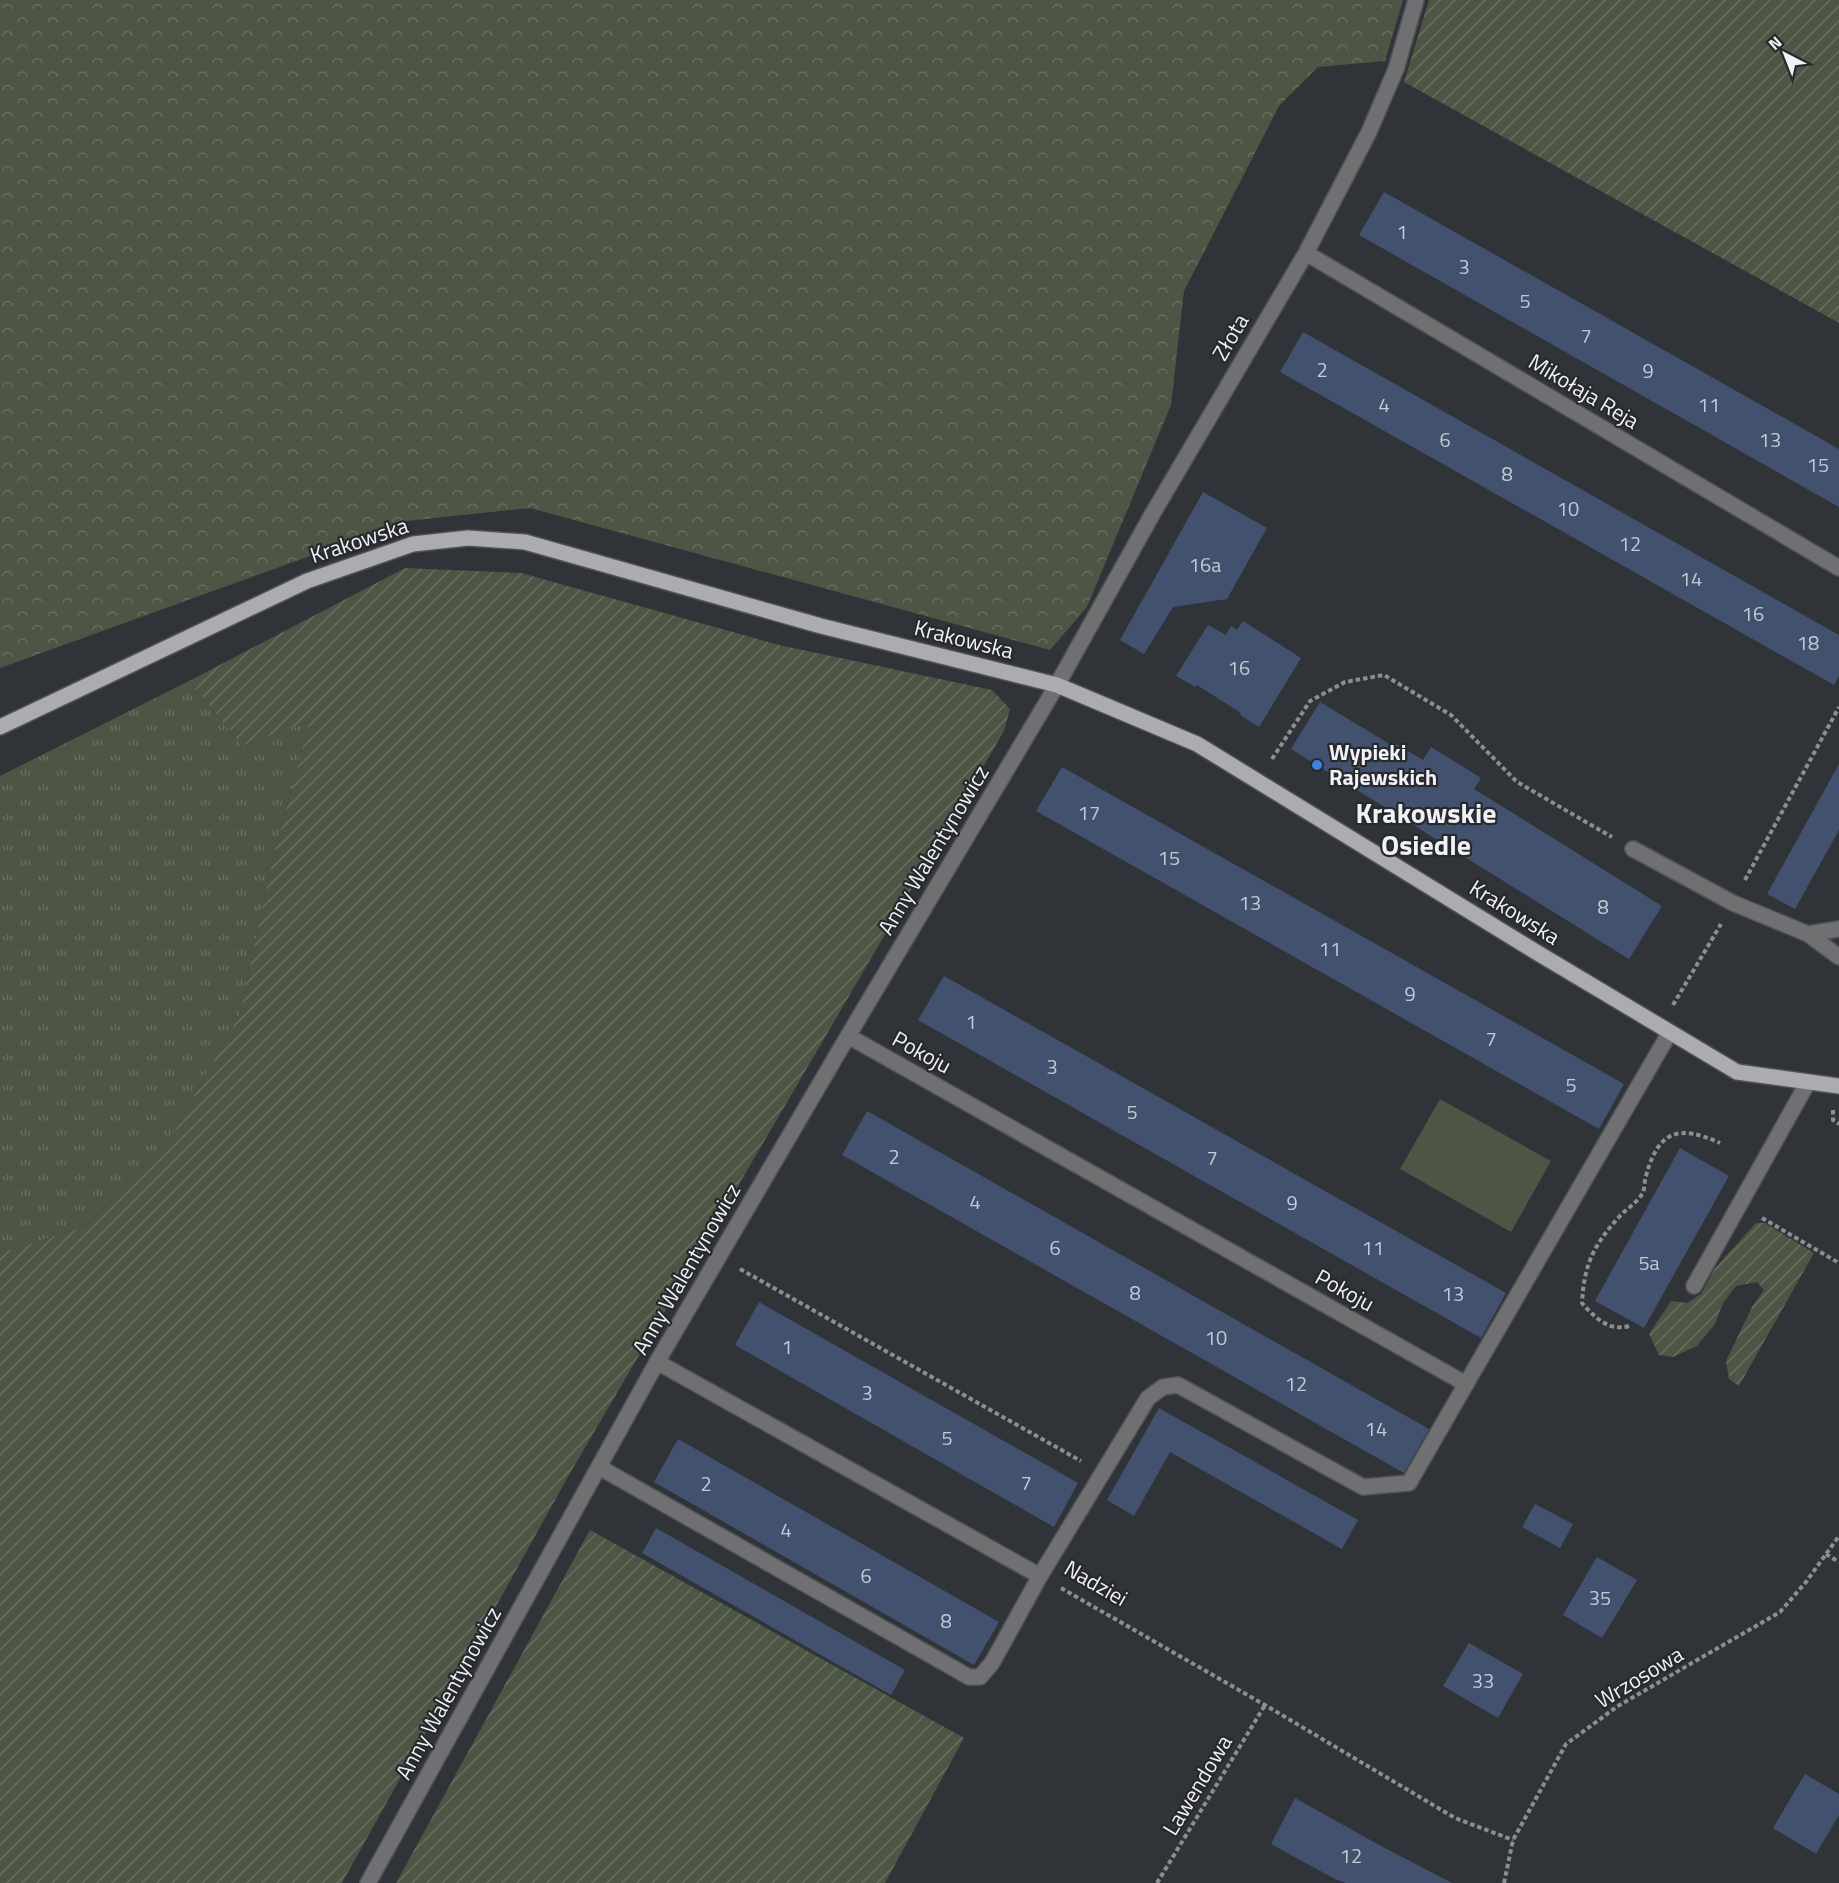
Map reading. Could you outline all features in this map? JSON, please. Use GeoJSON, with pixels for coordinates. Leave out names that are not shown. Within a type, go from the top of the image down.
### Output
{"type":"FeatureCollection","features":[{"type":"Feature","properties":{"kind":"main road","name":"Krakowska"},"geometry":{"type":"LineString","coordinates":[[0,725],[24,716],[307,581],[413,544],[468,538],[525,542],[821,626],[1057,686],[1197,744],[1737,1072],[1839,1086]]}},
{"type":"Feature","properties":{"kind":"street","name":"Złota"},"geometry":{"type":"LineString","coordinates":[[1057,686],[1153,513],[1306,253],[1369,132],[1396,69],[1416,0]]}},
{"type":"Feature","properties":{"kind":"street","name":"Mikołaja Reja"},"geometry":{"type":"LineString","coordinates":[[1306,253],[1839,568]]}},
{"type":"Feature","properties":{"kind":"street","name":"Anny Walentynowicz"},"geometry":{"type":"LineString","coordinates":[[368,1883],[657,1362],[1057,686]]}},
{"type":"Feature","properties":{"kind":"street"},"geometry":{"type":"LineString","coordinates":[[1633,849],[1732,903],[1808,934],[1839,957]]}},
{"type":"Feature","properties":{"kind":"street"},"geometry":{"type":"LineString","coordinates":[[1808,934],[1839,929]]}},
{"type":"Feature","properties":{"kind":"street"},"geometry":{"type":"LineString","coordinates":[[599,1467],[969,1677],[980,1677],[992,1663],[1040,1576],[1148,1398],[1163,1386],[1178,1385],[1363,1487],[1409,1484],[1665,1029]]}},
{"type":"Feature","properties":{"kind":"street","name":"Pokoju"},"geometry":{"type":"LineString","coordinates":[[848,1036],[1466,1384]]}},
{"type":"Feature","properties":{"kind":"street"},"geometry":{"type":"LineString","coordinates":[[1694,1286],[1808,1082]]}},
{"type":"Feature","properties":{"kind":"street","name":"Nadziei"},"geometry":{"type":"LineString","coordinates":[[657,1362],[1040,1576]]}},
{"type":"Feature","properties":{"kind":"path"},"geometry":{"type":"LineString","coordinates":[[1258,781],[1310,701],[1344,682],[1384,675],[1451,715],[1517,782],[1633,849]]}},
{"type":"Feature","properties":{"kind":"path"},"geometry":{"type":"LineString","coordinates":[[1665,1029],[1839,707]]}},
{"type":"Feature","properties":{"kind":"path"},"geometry":{"type":"LineString","coordinates":[[1629,1326],[1621,1328],[1606,1324],[1582,1303],[1589,1258],[1619,1217],[1642,1194],[1656,1147],[1666,1138],[1687,1132],[1720,1143]]}},
{"type":"Feature","properties":{"kind":"path"},"geometry":{"type":"LineString","coordinates":[[1723,1234],[1739,1239],[1752,1219],[1761,1217],[1839,1263]]}},
{"type":"Feature","properties":{"kind":"path"},"geometry":{"type":"LineString","coordinates":[[719,1257],[1102,1473]]}},
{"type":"Feature","properties":{"kind":"path","name":"Wrzosowa"},"geometry":{"type":"LineString","coordinates":[[1504,1883],[1513,1840],[1566,1744],[1617,1706],[1780,1612],[1806,1582],[1839,1536]]}},
{"type":"Feature","properties":{"kind":"path"},"geometry":{"type":"LineString","coordinates":[[1826,1554],[1839,1562]]}},
{"type":"Feature","properties":{"kind":"path","name":"Nadziei"},"geometry":{"type":"LineString","coordinates":[[1040,1576],[1265,1705],[1455,1818],[1513,1840]]}},
{"type":"Feature","properties":{"kind":"path","name":"Lawendowa"},"geometry":{"type":"LineString","coordinates":[[1157,1883],[1265,1705]]}},
{"type":"Feature","properties":{"kind":"green space"},"geometry":{"type":"Polygon","coordinates":[[[0,0],[1403,0],[1385,61],[1318,67],[1279,106],[1184,291],[1171,405],[1087,607],[1050,650],[530,508],[407,521],[0,668],[0,0]]]}},
{"type":"Feature","properties":{"kind":"green space"},"geometry":{"type":"Polygon","coordinates":[[[1429,0],[1839,0],[1839,323],[1404,82],[1429,0]]]}},
{"type":"Feature","properties":{"kind":"green space"},"geometry":{"type":"Polygon","coordinates":[[[405,568],[521,573],[779,645],[992,690],[1010,709],[1004,731],[569,1475],[342,1883],[0,1883],[0,1253],[86,1226],[171,1137],[240,1014],[271,866],[309,722],[242,746],[189,681],[405,568]]]}},
{"type":"Feature","properties":{"kind":"green space"},"geometry":{"type":"Polygon","coordinates":[[[189,681],[242,746],[309,722],[271,866],[240,1014],[171,1137],[86,1226],[0,1253],[0,776],[189,681]]]}},
{"type":"Feature","properties":{"kind":"green space"},"geometry":{"type":"Polygon","coordinates":[[[1440,1099],[1551,1161],[1511,1232],[1400,1169],[1440,1099]]]}},
{"type":"Feature","properties":{"kind":"green space"},"geometry":{"type":"Polygon","coordinates":[[[1756,1223],[1765,1223],[1814,1253],[1739,1386],[1729,1379],[1726,1361],[1752,1307],[1764,1290],[1757,1282],[1736,1286],[1723,1303],[1715,1324],[1697,1346],[1673,1357],[1659,1355],[1649,1334],[1671,1301],[1687,1303],[1701,1294],[1715,1268],[1756,1223]]]}},
{"type":"Feature","properties":{"kind":"green space"},"geometry":{"type":"Polygon","coordinates":[[[590,1530],[964,1738],[885,1883],[396,1883],[590,1530]]]}},
{"type":"Feature","properties":{"kind":"building"},"geometry":{"type":"Polygon","coordinates":[[[1384,192],[1839,449],[1839,507],[1359,235],[1384,192]]]}},
{"type":"Feature","properties":{"kind":"building"},"geometry":{"type":"Polygon","coordinates":[[[1303,332],[1839,635],[1839,676],[1834,685],[1280,372],[1303,332]]]}},
{"type":"Feature","properties":{"kind":"building"},"geometry":{"type":"Polygon","coordinates":[[[1203,492],[1267,528],[1227,599],[1173,607],[1144,654],[1120,640],[1203,492]]]}},
{"type":"Feature","properties":{"kind":"building"},"geometry":{"type":"Polygon","coordinates":[[[1243,621],[1301,658],[1259,727],[1197,685],[1196,687],[1176,676],[1208,625],[1226,635],[1231,626],[1237,630],[1243,621]]]}},
{"type":"Feature","properties":{"kind":"building"},"geometry":{"type":"Polygon","coordinates":[[[1320,702],[1393,746],[1395,743],[1423,760],[1431,747],[1481,778],[1474,789],[1662,906],[1629,959],[1291,749],[1320,702]]]}},
{"type":"Feature","properties":{"kind":"building"},"geometry":{"type":"Polygon","coordinates":[[[1839,764],[1839,830],[1795,909],[1767,894],[1839,764]]]}},
{"type":"Feature","properties":{"kind":"building"},"geometry":{"type":"Polygon","coordinates":[[[1062,767],[1624,1084],[1599,1129],[1036,811],[1062,767]]]}},
{"type":"Feature","properties":{"kind":"building"},"geometry":{"type":"Polygon","coordinates":[[[944,976],[1506,1293],[1481,1338],[918,1020],[944,976]]]}},
{"type":"Feature","properties":{"kind":"building"},"geometry":{"type":"Polygon","coordinates":[[[867,1111],[1429,1429],[1404,1473],[842,1155],[867,1111]]]}},
{"type":"Feature","properties":{"kind":"building"},"geometry":{"type":"Polygon","coordinates":[[[1680,1148],[1729,1176],[1644,1328],[1595,1301],[1680,1148]]]}},
{"type":"Feature","properties":{"kind":"building"},"geometry":{"type":"Polygon","coordinates":[[[759,1302],[1078,1483],[1054,1527],[735,1345],[759,1302]]]}},
{"type":"Feature","properties":{"kind":"building"},"geometry":{"type":"Polygon","coordinates":[[[1159,1408],[1358,1520],[1342,1549],[1170,1452],[1134,1516],[1107,1500],[1159,1408]]]}},
{"type":"Feature","properties":{"kind":"building"},"geometry":{"type":"Polygon","coordinates":[[[678,1439],[999,1622],[974,1665],[654,1482],[678,1439]]]}},
{"type":"Feature","properties":{"kind":"building"},"geometry":{"type":"Polygon","coordinates":[[[1535,1504],[1573,1524],[1560,1548],[1522,1527],[1535,1504]]]}},
{"type":"Feature","properties":{"kind":"building"},"geometry":{"type":"Polygon","coordinates":[[[656,1528],[905,1670],[891,1695],[642,1553],[656,1528]]]}},
{"type":"Feature","properties":{"kind":"building"},"geometry":{"type":"Polygon","coordinates":[[[1597,1557],[1637,1580],[1602,1638],[1563,1615],[1597,1557]]]}},
{"type":"Feature","properties":{"kind":"building"},"geometry":{"type":"Polygon","coordinates":[[[1469,1643],[1523,1674],[1498,1718],[1443,1686],[1469,1643]]]}},
{"type":"Feature","properties":{"kind":"building"},"geometry":{"type":"Polygon","coordinates":[[[1805,1774],[1839,1794],[1839,1815],[1816,1854],[1773,1828],[1805,1774]]]}},
{"type":"Feature","properties":{"kind":"building"},"geometry":{"type":"Polygon","coordinates":[[[1295,1798],[1452,1883],[1346,1883],[1335,1879],[1271,1844],[1295,1798]]]}},
{"type":"Feature","properties":{"kind":"place","name":"Wypieki Rajewskich"},"geometry":{"type":"Point","coordinates":[1317,765]}},
{"type":"Feature","properties":{"kind":"district","name":"Krakowskie Osiedle"},"geometry":{"type":"Point","coordinates":[1426,828]}}]}
